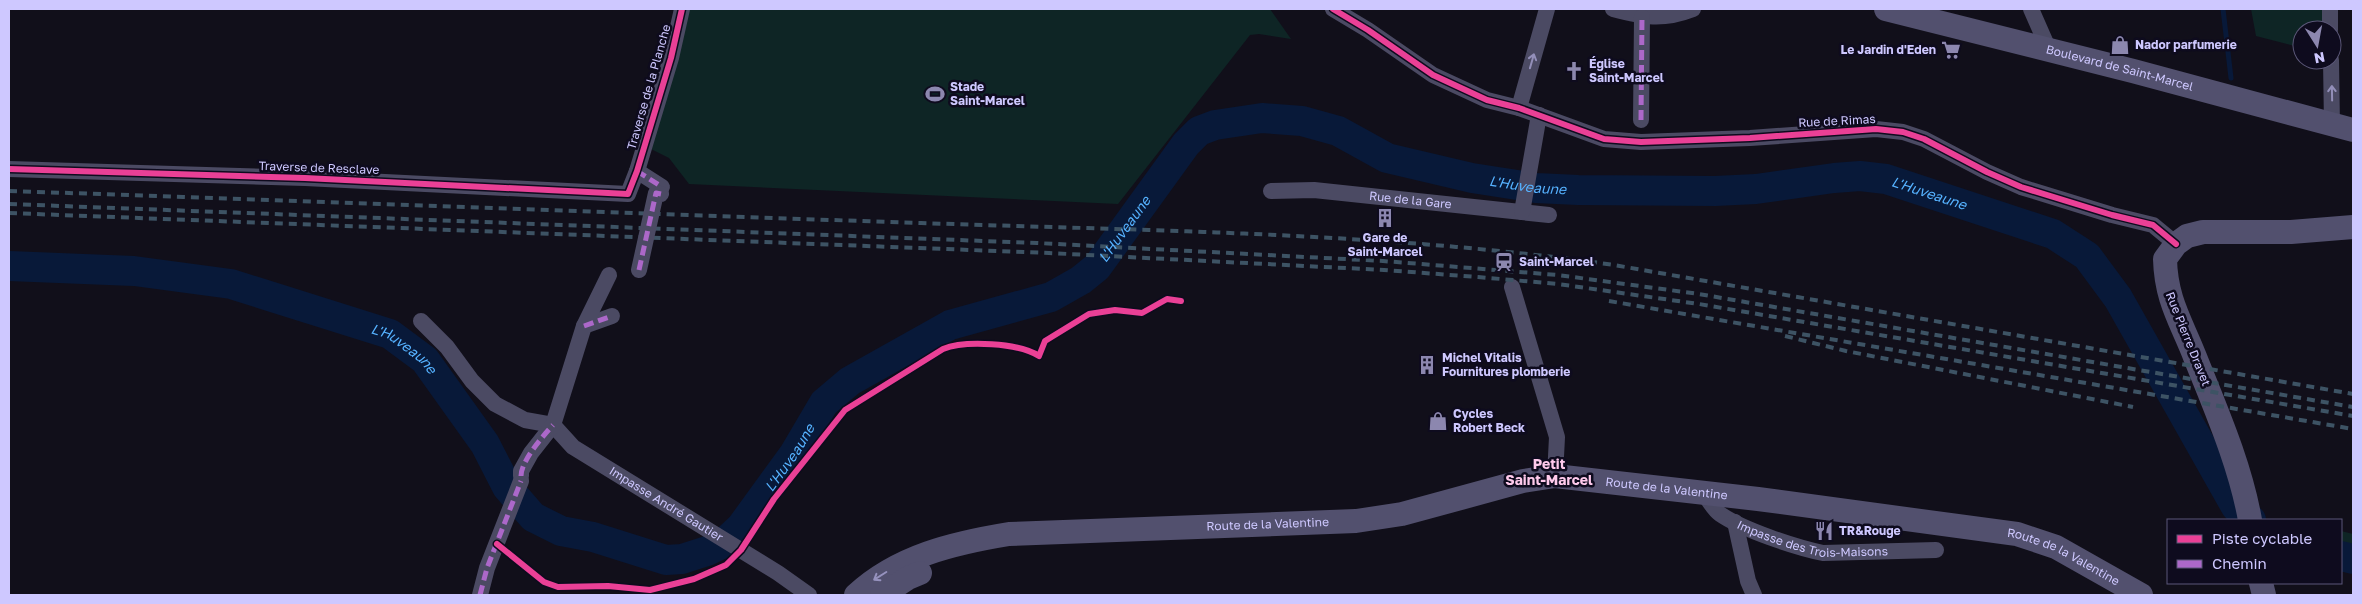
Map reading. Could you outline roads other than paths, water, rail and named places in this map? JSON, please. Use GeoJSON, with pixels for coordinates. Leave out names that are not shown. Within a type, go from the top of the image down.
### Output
{"type":"FeatureCollection","features":[{"type":"Feature","properties":{"kind":"main road","name":"Boulevard de Saint-Marcel"},"geometry":{"type":"LineString","coordinates":[[1886,9],[2213,92],[2343,128]]}},
{"type":"Feature","properties":{"kind":"main road"},"geometry":{"type":"LineString","coordinates":[[2176,244],[2187,236],[2203,232],[2291,232],[2353,227]]}},
{"type":"Feature","properties":{"kind":"main road","name":"Rue Pierre Dravet"},"geometry":{"type":"LineString","coordinates":[[2176,244],[2166,259],[2168,295],[2218,414],[2245,490],[2250,519]]}},
{"type":"Feature","properties":{"kind":"main road","name":"Route de la Valentine"},"geometry":{"type":"LineString","coordinates":[[856,595],[868,584],[898,565],[939,549],[1009,534],[1356,521],[1402,514],[1523,481],[1555,476],[1703,492],[2017,534],[2073,556],[2141,595]]}},
{"type":"Feature","properties":{"kind":"main road","name":"Route de la Valentine"},"geometry":{"type":"LineString","coordinates":[[882,595],[908,578],[977,550],[1061,533]]}},
{"type":"Feature","properties":{"kind":"street","name":"Traverse de la Planche"},"geometry":{"type":"LineString","coordinates":[[628,194],[637,171],[671,58],[682,9]]}},
{"type":"Feature","properties":{"kind":"street","name":"Rue de Rimas"},"geometry":{"type":"LineString","coordinates":[[1333,9],[1347,13],[1433,75],[1487,100],[1519,108],[1588,134],[1621,141],[1750,138],[1876,129],[1903,132],[1924,139],[2022,187],[2112,215],[2153,225],[2176,244]]}},
{"type":"Feature","properties":{"kind":"street"},"geometry":{"type":"LineString","coordinates":[[1519,108],[1547,9]]}},
{"type":"Feature","properties":{"kind":"street"},"geometry":{"type":"LineString","coordinates":[[1613,9],[1642,17],[1668,18],[1693,9]]}},
{"type":"Feature","properties":{"kind":"street"},"geometry":{"type":"LineString","coordinates":[[2031,9],[2049,50]]}},
{"type":"Feature","properties":{"kind":"street"},"geometry":{"type":"LineString","coordinates":[[1641,120],[1642,17]]}},
{"type":"Feature","properties":{"kind":"street"},"geometry":{"type":"LineString","coordinates":[[2333,70],[2343,128]]}},
{"type":"Feature","properties":{"kind":"street"},"geometry":{"type":"LineString","coordinates":[[1523,208],[1539,115]]}},
{"type":"Feature","properties":{"kind":"street","name":"Traverse de Resclave"},"geometry":{"type":"LineString","coordinates":[[9,169],[315,179],[628,194]]}},
{"type":"Feature","properties":{"kind":"street"},"geometry":{"type":"LineString","coordinates":[[637,171],[662,191],[656,193],[639,270]]}},
{"type":"Feature","properties":{"kind":"street","name":"Rue de la Gare"},"geometry":{"type":"LineString","coordinates":[[1271,191],[1314,190],[1523,208],[1549,215]]}},
{"type":"Feature","properties":{"kind":"street"},"geometry":{"type":"LineString","coordinates":[[480,595],[487,568],[521,478],[521,471],[531,453],[553,425],[584,326],[609,275]]}},
{"type":"Feature","properties":{"kind":"street"},"geometry":{"type":"LineString","coordinates":[[1512,286],[1556,432],[1555,476]]}},
{"type":"Feature","properties":{"kind":"street"},"geometry":{"type":"LineString","coordinates":[[584,326],[612,316]]}},
{"type":"Feature","properties":{"kind":"street"},"geometry":{"type":"LineString","coordinates":[[421,321],[447,347],[472,381],[495,404],[526,420],[553,425]]}},
{"type":"Feature","properties":{"kind":"street","name":"Impasse André Gautier"},"geometry":{"type":"LineString","coordinates":[[553,425],[573,447],[750,556],[809,595]]}},
{"type":"Feature","properties":{"kind":"street","name":"Impasse des Trois-Maisons"},"geometry":{"type":"LineString","coordinates":[[1703,492],[1718,513],[1735,522],[1784,542],[1822,553],[1936,550]]}},
{"type":"Feature","properties":{"kind":"street"},"geometry":{"type":"LineString","coordinates":[[1735,522],[1748,581],[1754,595]]}},
{"type":"Feature","properties":{"kind":"waterway"},"geometry":{"type":"LineString","coordinates":[[2223,9],[2231,78]]}},
{"type":"Feature","properties":{"kind":"waterway","name":"L'Huveaune"},"geometry":{"type":"LineString","coordinates":[[9,266],[134,271],[231,284],[390,334],[425,360],[485,444],[507,487],[533,517],[561,531],[593,537],[666,560],[682,559],[707,551],[724,543],[741,527],[794,454],[824,403],[850,381],[950,325],[1051,297],[1081,280],[1097,267],[1186,144],[1199,131],[1215,125],[1262,118],[1302,121],[1338,131],[1387,158],[1472,178],[1536,188],[1715,191],[1756,189],[1860,176],[1886,179],[2053,234],[2087,256],[2118,298],[2236,507],[2250,519]]}},
{"type":"Feature","properties":{"kind":"waterway","name":"L'Huveaune"},"geometry":{"type":"LineString","coordinates":[[2342,556],[2353,559]]}},
{"type":"Feature","properties":{"kind":"railway"},"geometry":{"type":"LineString","coordinates":[[9,191],[1181,231],[1355,239],[1442,246],[1614,265],[2353,394]]}},
{"type":"Feature","properties":{"kind":"railway"},"geometry":{"type":"LineString","coordinates":[[9,204],[1037,243],[1383,261],[1558,275],[1699,294],[2353,407]]}},
{"type":"Feature","properties":{"kind":"railway"},"geometry":{"type":"LineString","coordinates":[[9,213],[1049,253],[1384,270],[1478,277],[1558,284],[1699,304],[2353,416]]}},
{"type":"Feature","properties":{"kind":"railway"},"geometry":{"type":"LineString","coordinates":[[1609,301],[2353,429]]}},
{"type":"Feature","properties":{"kind":"railway"},"geometry":{"type":"LineString","coordinates":[[1785,336],[1846,351],[2133,407]]}},
{"type":"Feature","properties":{"kind":"place","name":"Nador parfumerie"},"geometry":{"type":"Point","coordinates":[2120,45]}},
{"type":"Feature","properties":{"kind":"place","name":"Le Jardin d'Eden"},"geometry":{"type":"Point","coordinates":[1951,50]}},
{"type":"Feature","properties":{"kind":"place","name":"Église Saint-Marcel"},"geometry":{"type":"Point","coordinates":[1574,71]}},
{"type":"Feature","properties":{"kind":"place","name":"Stade Saint-Marcel"},"geometry":{"type":"Point","coordinates":[935,94]}},
{"type":"Feature","properties":{"kind":"place","name":"Gare de Saint-Marcel"},"geometry":{"type":"Point","coordinates":[1385,218]}},
{"type":"Feature","properties":{"kind":"place","name":"Saint-Marcel"},"geometry":{"type":"Point","coordinates":[1504,262]}},
{"type":"Feature","properties":{"kind":"place","name":"Michel Vitalis Fournitures plomberie"},"geometry":{"type":"Point","coordinates":[1427,365]}},
{"type":"Feature","properties":{"kind":"place","name":"Cycles Robert Beck"},"geometry":{"type":"Point","coordinates":[1438,421]}},
{"type":"Feature","properties":{"kind":"place","name":"TR&Rouge"},"geometry":{"type":"Point","coordinates":[1824,531]}},
{"type":"Feature","properties":{"kind":"district","name":"Petit Saint-Marcel"},"geometry":{"type":"Point","coordinates":[1549,472]}}]}
